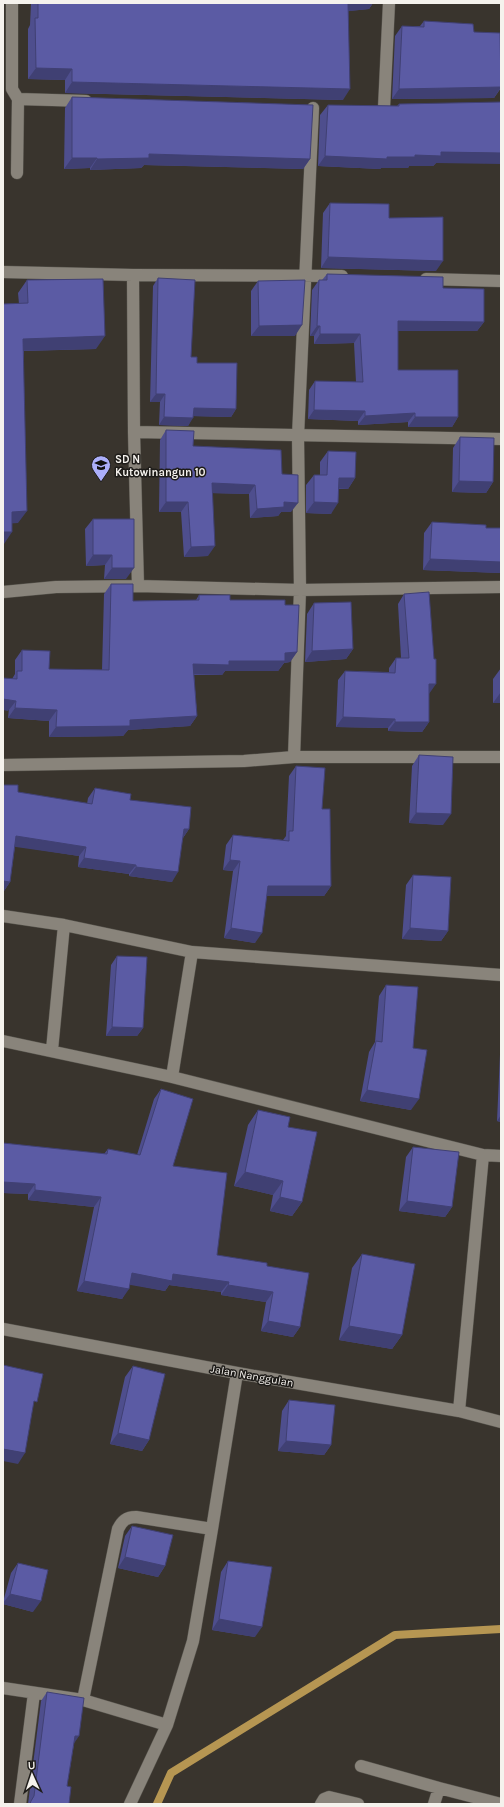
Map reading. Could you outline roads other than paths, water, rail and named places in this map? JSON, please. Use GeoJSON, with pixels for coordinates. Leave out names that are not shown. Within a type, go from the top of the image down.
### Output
{"type":"FeatureCollection","features":[{"type":"Feature","properties":{"kind":"street"},"geometry":{"type":"LineString","coordinates":[[12,3],[12,89],[18,99],[17,173]]}},
{"type":"Feature","properties":{"kind":"street"},"geometry":{"type":"LineString","coordinates":[[384,108],[389,3]]}},
{"type":"Feature","properties":{"kind":"street"},"geometry":{"type":"LineString","coordinates":[[18,99],[98,101]]}},
{"type":"Feature","properties":{"kind":"street"},"geometry":{"type":"LineString","coordinates":[[368,108],[400,107]]}},
{"type":"Feature","properties":{"kind":"street"},"geometry":{"type":"LineString","coordinates":[[294,757],[300,590],[298,436],[306,275],[317,108],[298,108]]}},
{"type":"Feature","properties":{"kind":"street"},"geometry":{"type":"LineString","coordinates":[[3,272],[133,275],[306,275],[353,277]]}},
{"type":"Feature","properties":{"kind":"street"},"geometry":{"type":"LineString","coordinates":[[133,275],[134,432],[138,586]]}},
{"type":"Feature","properties":{"kind":"street"},"geometry":{"type":"LineString","coordinates":[[415,278],[501,281]]}},
{"type":"Feature","properties":{"kind":"street"},"geometry":{"type":"LineString","coordinates":[[134,432],[501,439]]}},
{"type":"Feature","properties":{"kind":"street"},"geometry":{"type":"LineString","coordinates":[[3,592],[56,587],[138,586],[300,590],[501,587]]}},
{"type":"Feature","properties":{"kind":"street"},"geometry":{"type":"LineString","coordinates":[[3,765],[244,761],[294,757],[501,757]]}},
{"type":"Feature","properties":{"kind":"street"},"geometry":{"type":"LineString","coordinates":[[3,916],[64,925],[192,952],[501,975]]}},
{"type":"Feature","properties":{"kind":"street"},"geometry":{"type":"LineString","coordinates":[[52,1050],[64,925]]}},
{"type":"Feature","properties":{"kind":"street"},"geometry":{"type":"LineString","coordinates":[[172,1077],[192,952]]}},
{"type":"Feature","properties":{"kind":"street"},"geometry":{"type":"LineString","coordinates":[[3,1041],[52,1050],[172,1077],[483,1156],[501,1156]]}},
{"type":"Feature","properties":{"kind":"street"},"geometry":{"type":"LineString","coordinates":[[459,1411],[483,1156]]}},
{"type":"Feature","properties":{"kind":"street","name":"Jalan Nanggulan"},"geometry":{"type":"LineString","coordinates":[[3,1329],[237,1374],[459,1411],[501,1422]]}},
{"type":"Feature","properties":{"kind":"street"},"geometry":{"type":"LineString","coordinates":[[130,1804],[167,1724],[193,1641],[237,1374]]}},
{"type":"Feature","properties":{"kind":"street"},"geometry":{"type":"LineString","coordinates":[[83,1700],[118,1529],[123,1521],[128,1518],[136,1517],[212,1529]]}},
{"type":"Feature","properties":{"kind":"street"},"geometry":{"type":"LineString","coordinates":[[3,1688],[34,1694],[83,1700],[167,1724]]}},
{"type":"Feature","properties":{"kind":"street"},"geometry":{"type":"LineString","coordinates":[[20,1804],[34,1694]]}},
{"type":"Feature","properties":{"kind":"street"},"geometry":{"type":"LineString","coordinates":[[361,1766],[501,1804]]}},
{"type":"Feature","properties":{"kind":"street"},"geometry":{"type":"LineString","coordinates":[[434,1804],[439,1788]]}},
{"type":"Feature","properties":{"kind":"street"},"geometry":{"type":"LineString","coordinates":[[321,1804],[324,1799],[329,1797],[358,1804]]}},
{"type":"Feature","properties":{"kind":"waterway"},"geometry":{"type":"LineString","coordinates":[[157,1804],[171,1773],[395,1635],[501,1629]]}},
{"type":"Feature","properties":{"kind":"place","name":"SD N Kutowinangun 10"},"geometry":{"type":"Point","coordinates":[101,482]}}]}
